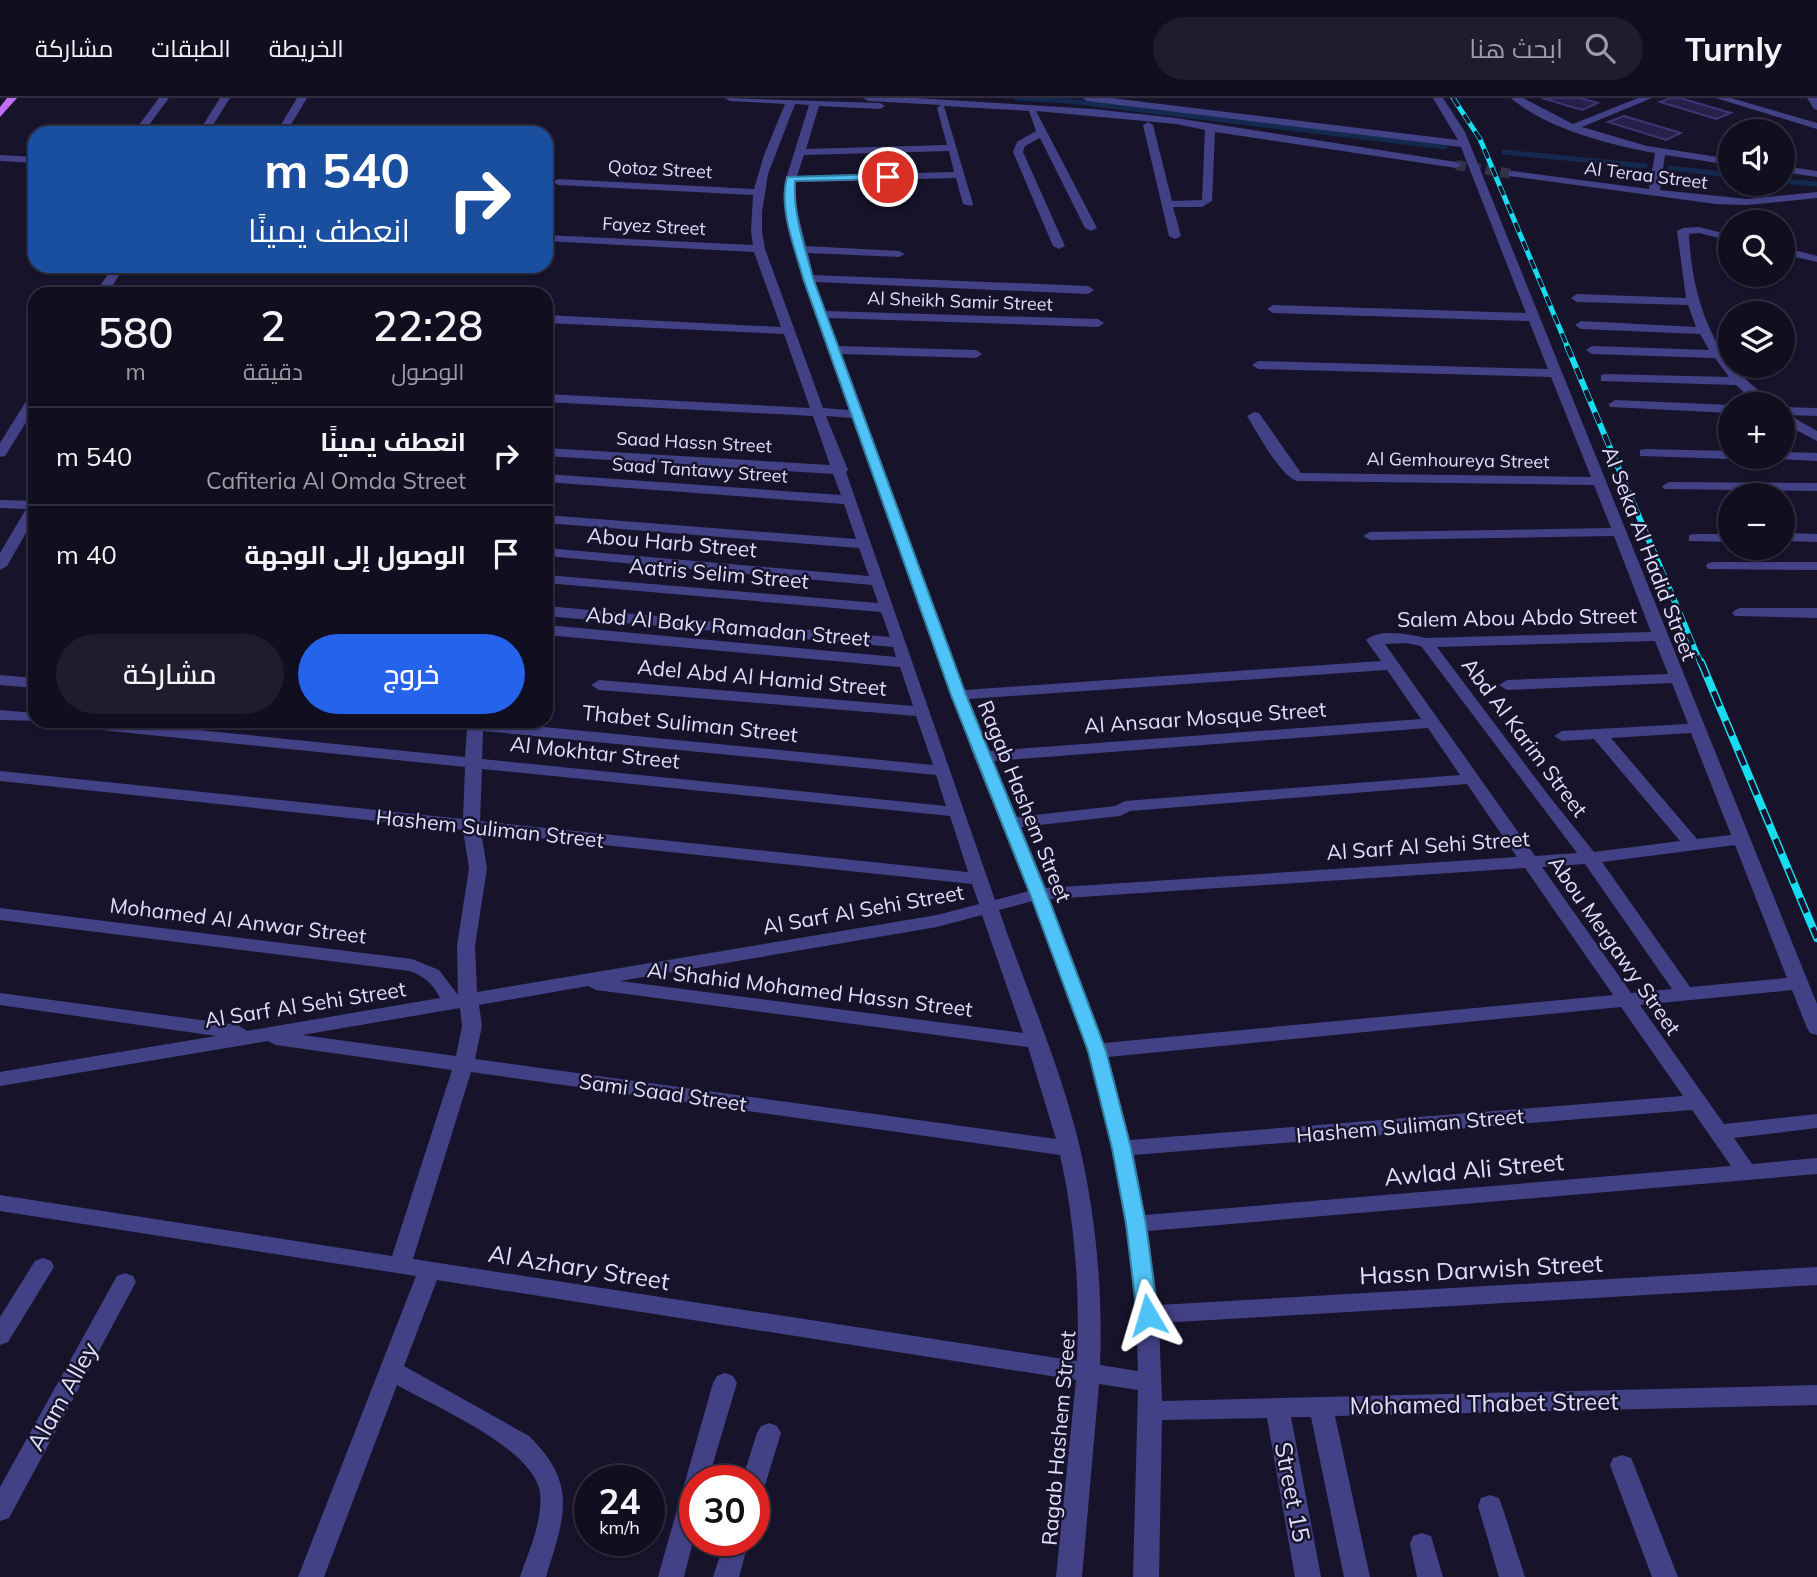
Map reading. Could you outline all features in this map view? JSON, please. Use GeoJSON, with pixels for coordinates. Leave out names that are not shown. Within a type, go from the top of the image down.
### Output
{"type":"FeatureCollection","features":[{"type":"Feature","properties":{"kind":"main road"},"geometry":{"type":"LineString","coordinates":[[0,114],[12,98]]}},
{"type":"Feature","properties":{"kind":"street"},"geometry":{"type":"LineString","coordinates":[[143,126],[164,98]]}},
{"type":"Feature","properties":{"kind":"street"},"geometry":{"type":"LineString","coordinates":[[207,126],[225,98]]}},
{"type":"Feature","properties":{"kind":"street"},"geometry":{"type":"LineString","coordinates":[[285,126],[302,98]]}},
{"type":"Feature","properties":{"kind":"street"},"geometry":{"type":"LineString","coordinates":[[730,98],[1032,113],[1148,125],[1210,128]]}},
{"type":"Feature","properties":{"kind":"street"},"geometry":{"type":"LineString","coordinates":[[868,98],[1093,112],[1176,121],[1456,165]]}},
{"type":"Feature","properties":{"kind":"street"},"geometry":{"type":"LineString","coordinates":[[1087,98],[1464,144]]}},
{"type":"Feature","properties":{"kind":"street"},"geometry":{"type":"LineString","coordinates":[[1425,98],[1440,101]]}},
{"type":"Feature","properties":{"kind":"street"},"geometry":{"type":"LineString","coordinates":[[1516,98],[1546,116],[1573,127],[1660,152],[1718,160]]}},
{"type":"Feature","properties":{"kind":"street"},"geometry":{"type":"LineString","coordinates":[[1721,98],[1817,127]]}},
{"type":"Feature","properties":{"kind":"street"},"geometry":{"type":"LineString","coordinates":[[1812,98],[1817,107]]}},
{"type":"Feature","properties":{"kind":"street"},"geometry":{"type":"LineString","coordinates":[[1573,127],[1642,99]]}},
{"type":"Feature","properties":{"kind":"street","name":"Al Seka Al Hadid Street"},"geometry":{"type":"LineString","coordinates":[[1440,101],[1464,144],[1817,1028]]}},
{"type":"Feature","properties":{"kind":"street","name":"Ragab Hashem Street"},"geometry":{"type":"LineString","coordinates":[[791,102],[779,127],[776,187],[792,218],[808,278],[982,757],[1039,894],[1097,1051],[1122,1148],[1136,1224],[1148,1315],[1150,1411],[1146,1577]]}},
{"type":"Feature","properties":{"kind":"street","name":"Ragab Hashem Street"},"geometry":{"type":"LineString","coordinates":[[815,103],[801,152],[776,187],[755,229],[759,249],[841,470],[1070,1149],[1082,1216],[1090,1292],[1090,1373],[1069,1577]]}},
{"type":"Feature","properties":{"kind":"street"},"geometry":{"type":"LineString","coordinates":[[942,108],[968,204]]}},
{"type":"Feature","properties":{"kind":"street"},"geometry":{"type":"LineString","coordinates":[[1032,113],[1091,228]]}},
{"type":"Feature","properties":{"kind":"street"},"geometry":{"type":"LineString","coordinates":[[1148,125],[1175,236]]}},
{"type":"Feature","properties":{"kind":"street"},"geometry":{"type":"LineString","coordinates":[[1167,204],[1202,204],[1207,201],[1210,128]]}},
{"type":"Feature","properties":{"kind":"street"},"geometry":{"type":"LineString","coordinates":[[1042,132],[1021,144],[1018,152],[1059,246]]}},
{"type":"Feature","properties":{"kind":"street"},"geometry":{"type":"LineString","coordinates":[[801,152],[953,148]]}},
{"type":"Feature","properties":{"kind":"street"},"geometry":{"type":"LineString","coordinates":[[1654,194],[1660,152]]}},
{"type":"Feature","properties":{"kind":"street"},"geometry":{"type":"LineString","coordinates":[[0,158],[28,160]]}},
{"type":"Feature","properties":{"kind":"street"},"geometry":{"type":"LineString","coordinates":[[1795,171],[1817,174]]}},
{"type":"Feature","properties":{"kind":"street","name":"Al Teraa Street"},"geometry":{"type":"LineString","coordinates":[[1513,174],[1654,194],[1735,202],[1817,195]]}},
{"type":"Feature","properties":{"kind":"street","name":"Qotoz Street"},"geometry":{"type":"LineString","coordinates":[[558,181],[776,187],[960,175]]}},
{"type":"Feature","properties":{"kind":"street"},"geometry":{"type":"LineString","coordinates":[[1718,235],[1689,229],[1683,234],[1693,302],[1704,331],[1718,351]]}},
{"type":"Feature","properties":{"kind":"street","name":"Fayez Street"},"geometry":{"type":"LineString","coordinates":[[553,238],[759,249]]}},
{"type":"Feature","properties":{"kind":"street"},"geometry":{"type":"LineString","coordinates":[[800,250],[899,254]]}},
{"type":"Feature","properties":{"kind":"street"},"geometry":{"type":"LineString","coordinates":[[1795,252],[1817,257]]}},
{"type":"Feature","properties":{"kind":"street"},"geometry":{"type":"LineString","coordinates":[[808,278],[1088,290]]}},
{"type":"Feature","properties":{"kind":"street"},"geometry":{"type":"LineString","coordinates":[[1577,298],[1693,302]]}},
{"type":"Feature","properties":{"kind":"street"},"geometry":{"type":"LineString","coordinates":[[1273,309],[1532,317]]}},
{"type":"Feature","properties":{"kind":"street","name":"Al Sheikh Samir Street"},"geometry":{"type":"LineString","coordinates":[[821,314],[1098,323]]}},
{"type":"Feature","properties":{"kind":"street"},"geometry":{"type":"LineString","coordinates":[[553,319],[789,331]]}},
{"type":"Feature","properties":{"kind":"street"},"geometry":{"type":"LineString","coordinates":[[1581,325],[1704,331]]}},
{"type":"Feature","properties":{"kind":"street"},"geometry":{"type":"LineString","coordinates":[[834,350],[976,354]]}},
{"type":"Feature","properties":{"kind":"street"},"geometry":{"type":"LineString","coordinates":[[1592,350],[1718,354]]}},
{"type":"Feature","properties":{"kind":"street"},"geometry":{"type":"LineString","coordinates":[[1258,365],[1555,373]]}},
{"type":"Feature","properties":{"kind":"street"},"geometry":{"type":"LineString","coordinates":[[1605,378],[1740,381]]}},
{"type":"Feature","properties":{"kind":"street"},"geometry":{"type":"LineString","coordinates":[[1738,378],[1752,392]]}},
{"type":"Feature","properties":{"kind":"street"},"geometry":{"type":"LineString","coordinates":[[553,398],[857,414]]}},
{"type":"Feature","properties":{"kind":"street"},"geometry":{"type":"LineString","coordinates":[[1615,404],[1718,408]]}},
{"type":"Feature","properties":{"kind":"street"},"geometry":{"type":"LineString","coordinates":[[0,453],[28,409]]}},
{"type":"Feature","properties":{"kind":"street"},"geometry":{"type":"LineString","coordinates":[[1795,411],[1817,412]]}},
{"type":"Feature","properties":{"kind":"street","name":"Al Gemhoureya Street"},"geometry":{"type":"LineString","coordinates":[[1254,416],[1294,475],[1316,478],[1600,481]]}},
{"type":"Feature","properties":{"kind":"street"},"geometry":{"type":"LineString","coordinates":[[1795,424],[1817,437]]}},
{"type":"Feature","properties":{"kind":"street","name":"Saad Hassn Street"},"geometry":{"type":"LineString","coordinates":[[553,452],[841,470]]}},
{"type":"Feature","properties":{"kind":"street"},"geometry":{"type":"LineString","coordinates":[[1645,453],[1718,455]]}},
{"type":"Feature","properties":{"kind":"street"},"geometry":{"type":"LineString","coordinates":[[1795,456],[1817,457]]}},
{"type":"Feature","properties":{"kind":"street","name":"Saad Tantawy Street"},"geometry":{"type":"LineString","coordinates":[[553,479],[851,500]]}},
{"type":"Feature","properties":{"kind":"street"},"geometry":{"type":"LineString","coordinates":[[1669,486],[1817,487]]}},
{"type":"Feature","properties":{"kind":"street"},"geometry":{"type":"LineString","coordinates":[[0,504],[28,505]]}},
{"type":"Feature","properties":{"kind":"street"},"geometry":{"type":"LineString","coordinates":[[0,566],[28,517]]}},
{"type":"Feature","properties":{"kind":"street"},"geometry":{"type":"LineString","coordinates":[[553,520],[866,544]]}},
{"type":"Feature","properties":{"kind":"street"},"geometry":{"type":"LineString","coordinates":[[1370,536],[1620,532]]}},
{"type":"Feature","properties":{"kind":"street"},"geometry":{"type":"LineString","coordinates":[[18,534],[28,535]]}},
{"type":"Feature","properties":{"kind":"street"},"geometry":{"type":"LineString","coordinates":[[1795,537],[1817,538]]}},
{"type":"Feature","properties":{"kind":"street"},"geometry":{"type":"LineString","coordinates":[[1694,538],[1718,538]]}},
{"type":"Feature","properties":{"kind":"street","name":"Abou Harb Street"},"geometry":{"type":"LineString","coordinates":[[553,553],[878,582]]}},
{"type":"Feature","properties":{"kind":"street"},"geometry":{"type":"LineString","coordinates":[[1713,566],[1817,566]]}},
{"type":"Feature","properties":{"kind":"street","name":"Aatris Selim Street"},"geometry":{"type":"LineString","coordinates":[[553,580],[888,608]]}},
{"type":"Feature","properties":{"kind":"street"},"geometry":{"type":"LineString","coordinates":[[553,612],[900,643]]}},
{"type":"Feature","properties":{"kind":"street"},"geometry":{"type":"LineString","coordinates":[[1740,613],[1817,613]]}},
{"type":"Feature","properties":{"kind":"street","name":"Abd Al Baky Ramadan Street"},"geometry":{"type":"LineString","coordinates":[[553,631],[906,663]]}},
{"type":"Feature","properties":{"kind":"street","name":"Salem Abou Abdo Street"},"geometry":{"type":"LineString","coordinates":[[1374,640],[1406,638],[1426,643],[1660,636]]}},
{"type":"Feature","properties":{"kind":"street","name":"Abou Mergawy Street"},"geometry":{"type":"LineString","coordinates":[[1374,640],[1747,1172]]}},
{"type":"Feature","properties":{"kind":"street","name":"Abd Al Karim Street"},"geometry":{"type":"LineString","coordinates":[[1426,643],[1543,800],[1590,858]]}},
{"type":"Feature","properties":{"kind":"street"},"geometry":{"type":"LineString","coordinates":[[959,695],[1391,665]]}},
{"type":"Feature","properties":{"kind":"street"},"geometry":{"type":"LineString","coordinates":[[1507,685],[1677,678]]}},
{"type":"Feature","properties":{"kind":"street"},"geometry":{"type":"LineString","coordinates":[[0,680],[28,682]]}},
{"type":"Feature","properties":{"kind":"street","name":"Adel Abd Al Hamid Street"},"geometry":{"type":"LineString","coordinates":[[598,685],[922,712]]}},
{"type":"Feature","properties":{"kind":"street"},"geometry":{"type":"LineString","coordinates":[[0,715],[28,717]]}},
{"type":"Feature","properties":{"kind":"street","name":"Al Ansaar Mosque Street"},"geometry":{"type":"LineString","coordinates":[[982,757],[1431,723]]}},
{"type":"Feature","properties":{"kind":"street","name":"Al Mokhtar Street"},"geometry":{"type":"LineString","coordinates":[[130,728],[957,812]]}},
{"type":"Feature","properties":{"kind":"street"},"geometry":{"type":"LineString","coordinates":[[400,1265],[464,1064],[472,1026],[460,1002],[478,868],[471,826],[475,728]]}},
{"type":"Feature","properties":{"kind":"street","name":"Thabet Suliman Street"},"geometry":{"type":"LineString","coordinates":[[524,728],[942,771]]}},
{"type":"Feature","properties":{"kind":"street"},"geometry":{"type":"LineString","coordinates":[[1562,736],[1697,728]]}},
{"type":"Feature","properties":{"kind":"street"},"geometry":{"type":"LineString","coordinates":[[1599,734],[1692,845]]}},
{"type":"Feature","properties":{"kind":"street","name":"Hashem Suliman Street"},"geometry":{"type":"LineString","coordinates":[[0,776],[979,879]]}},
{"type":"Feature","properties":{"kind":"street"},"geometry":{"type":"LineString","coordinates":[[1009,823],[1120,811],[1125,806],[1471,779]]}},
{"type":"Feature","properties":{"kind":"street","name":"Al Sarf Al Sehi Street"},"geometry":{"type":"LineString","coordinates":[[0,1079],[937,921],[1039,894],[1590,858],[1741,839]]}},
{"type":"Feature","properties":{"kind":"street"},"geometry":{"type":"LineString","coordinates":[[1590,858],[1685,994]]}},
{"type":"Feature","properties":{"kind":"street","name":"Mohamed Al Anwar Street"},"geometry":{"type":"LineString","coordinates":[[0,914],[412,965],[438,976],[460,1002]]}},
{"type":"Feature","properties":{"kind":"street","name":"Al Shahid Mohamed Hassn Street"},"geometry":{"type":"LineString","coordinates":[[579,982],[1034,1041]]}},
{"type":"Feature","properties":{"kind":"street"},"geometry":{"type":"LineString","coordinates":[[1097,1051],[1799,984]]}},
{"type":"Feature","properties":{"kind":"street","name":"Sami Saad Street"},"geometry":{"type":"LineString","coordinates":[[0,999],[1070,1149]]}},
{"type":"Feature","properties":{"kind":"street","name":"Hashem Suliman Street"},"geometry":{"type":"LineString","coordinates":[[1122,1148],[1698,1102]]}},
{"type":"Feature","properties":{"kind":"street"},"geometry":{"type":"LineString","coordinates":[[1719,1132],[1817,1121]]}},
{"type":"Feature","properties":{"kind":"street","name":"Awlad Ali Street"},"geometry":{"type":"LineString","coordinates":[[1136,1224],[1817,1166]]}},
{"type":"Feature","properties":{"kind":"street","name":"Al Azhary Street"},"geometry":{"type":"LineString","coordinates":[[0,1203],[1149,1382]]}},
{"type":"Feature","properties":{"kind":"street"},"geometry":{"type":"LineString","coordinates":[[0,1336],[43,1267]]}},
{"type":"Feature","properties":{"kind":"street"},"geometry":{"type":"LineString","coordinates":[[311,1577],[430,1270]]}},
{"type":"Feature","properties":{"kind":"street","name":"Hassn Darwish Street"},"geometry":{"type":"LineString","coordinates":[[1148,1315],[1817,1276]]}},
{"type":"Feature","properties":{"kind":"street","name":"Alam Alley"},"geometry":{"type":"LineString","coordinates":[[0,1510],[125,1282]]}},
{"type":"Feature","properties":{"kind":"street"},"geometry":{"type":"LineString","coordinates":[[391,1370],[521,1443],[540,1459],[552,1480],[553,1505],[533,1577]]}},
{"type":"Feature","properties":{"kind":"street"},"geometry":{"type":"LineString","coordinates":[[700,1465],[725,1383]]}},
{"type":"Feature","properties":{"kind":"street","name":"Mohamed Thabet Street"},"geometry":{"type":"LineString","coordinates":[[1150,1411],[1817,1395]]}},
{"type":"Feature","properties":{"kind":"street"},"geometry":{"type":"LineString","coordinates":[[1321,1406],[1357,1577]]}},
{"type":"Feature","properties":{"kind":"street","name":"Street 15"},"geometry":{"type":"LineString","coordinates":[[1277,1408],[1308,1577]]}},
{"type":"Feature","properties":{"kind":"street"},"geometry":{"type":"LineString","coordinates":[[759,1465],[769,1433]]}},
{"type":"Feature","properties":{"kind":"street"},"geometry":{"type":"LineString","coordinates":[[1622,1465],[1665,1577]]}},
{"type":"Feature","properties":{"kind":"street"},"geometry":{"type":"LineString","coordinates":[[1490,1506],[1512,1577]]}},
{"type":"Feature","properties":{"kind":"street"},"geometry":{"type":"LineString","coordinates":[[1422,1544],[1430,1577]]}},
{"type":"Feature","properties":{"kind":"street"},"geometry":{"type":"LineString","coordinates":[[671,1577],[679,1545]]}},
{"type":"Feature","properties":{"kind":"street"},"geometry":{"type":"LineString","coordinates":[[726,1577],[732,1556]]}},
{"type":"Feature","properties":{"kind":"building"},"geometry":{"type":"Polygon","coordinates":[[[1542,98],[1580,98],[1598,103],[1582,110],[1542,98]]]}},
{"type":"Feature","properties":{"kind":"building"},"geometry":{"type":"Polygon","coordinates":[[[1680,98],[1731,113],[1716,119],[1660,102],[1680,98]]]}},
{"type":"Feature","properties":{"kind":"building"},"geometry":{"type":"Polygon","coordinates":[[[1624,116],[1681,133],[1666,140],[1608,122],[1624,116]]]}},
{"type":"Feature","properties":{"kind":"waterway"},"geometry":{"type":"LineString","coordinates":[[1016,98],[1068,101],[1445,147]]}},
{"type":"Feature","properties":{"kind":"waterway"},"geometry":{"type":"LineString","coordinates":[[1504,152],[1645,166]]}},
{"type":"Feature","properties":{"kind":"waterway"},"geometry":{"type":"LineString","coordinates":[[1670,168],[1718,174]]}},
{"type":"Feature","properties":{"kind":"waterway"},"geometry":{"type":"LineString","coordinates":[[1795,182],[1817,184]]}},
{"type":"Feature","properties":{"kind":"tunnel"},"geometry":{"type":"LineString","coordinates":[[1456,165],[1513,174]]}},
{"type":"Feature","properties":{"kind":"railway"},"geometry":{"type":"LineString","coordinates":[[1453,98],[1480,139],[1568,348]]}},
{"type":"Feature","properties":{"kind":"railway"},"geometry":{"type":"LineString","coordinates":[[1567,346],[1701,664]]}},
{"type":"Feature","properties":{"kind":"railway"},"geometry":{"type":"LineString","coordinates":[[1701,662],[1817,938]]}},
{"type":"Feature","properties":{"kind":"route"},"geometry":{"type":"LineString","coordinates":[[888,177],[791,179],[789,198],[792,218],[808,278],[959,695],[1039,894],[1097,1051],[1122,1148],[1136,1224],[1148,1315]]}}]}
